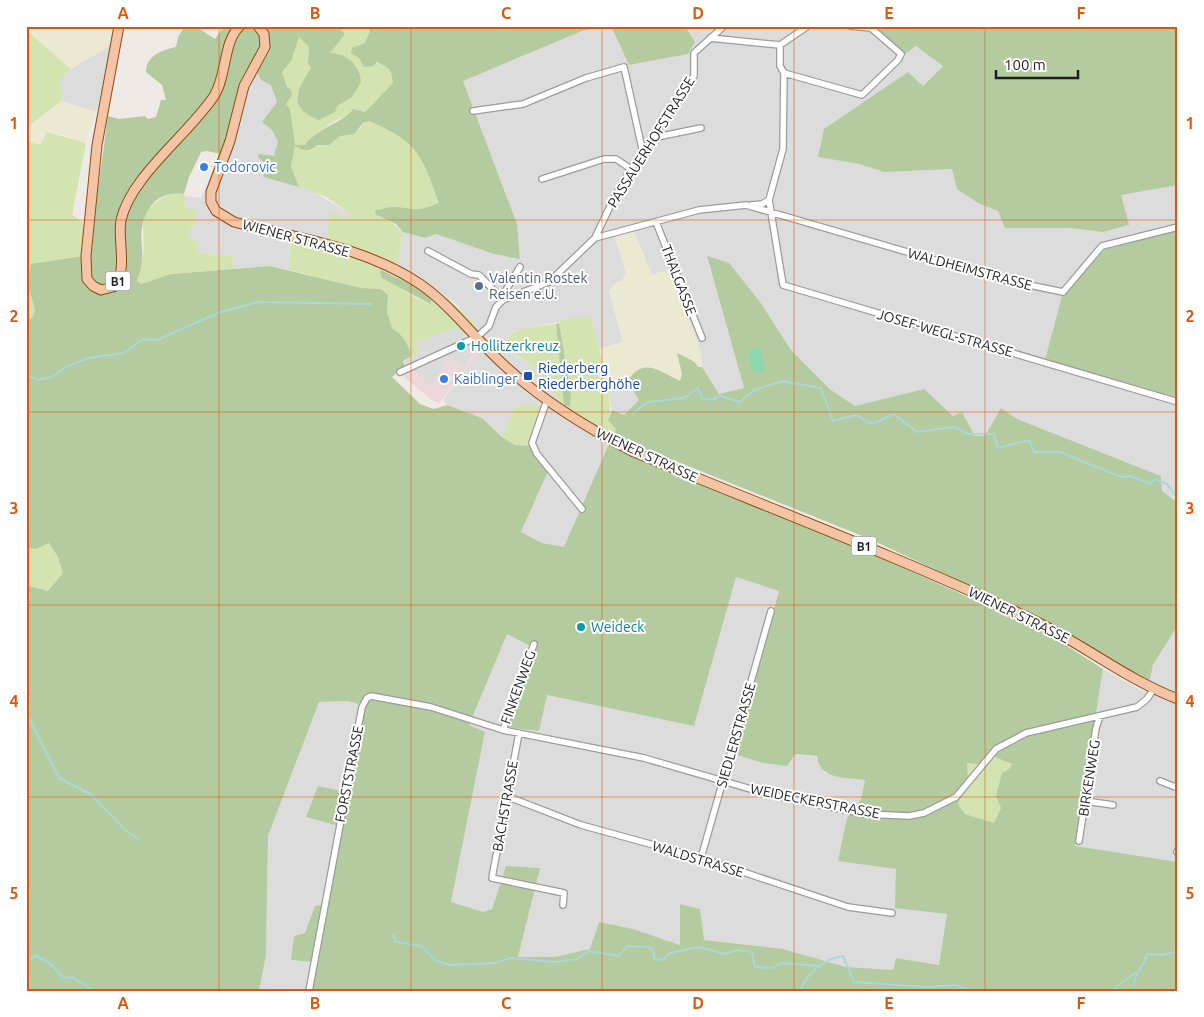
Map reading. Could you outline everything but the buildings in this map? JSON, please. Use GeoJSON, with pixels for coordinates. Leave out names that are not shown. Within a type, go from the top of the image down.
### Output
{"type":"FeatureCollection","features":[{"type":"Feature","properties":{"kind":"main road","name":"B1"},"geometry":{"type":"LineString","coordinates":[[119,26],[96,151],[86,256],[88,280],[92,286],[101,290],[113,287],[120,275],[120,229],[128,201],[142,180],[215,95],[223,76],[231,40],[240,26]]}},
{"type":"Feature","properties":{"kind":"main road","name":"WIENER STRASSE"},"geometry":{"type":"LineString","coordinates":[[258,26],[264,34],[264,47],[244,86],[230,141],[212,187],[210,198],[214,208],[222,217],[234,222],[329,244],[391,268],[436,297],[504,365],[547,400],[597,432],[634,452],[848,540],[1043,624],[1153,690],[1178,699]]}},
{"type":"Feature","properties":{"kind":"street","name":"PASSAUERHOFSTRASSE"},"geometry":{"type":"LineString","coordinates":[[595,238],[613,200],[631,169],[694,76],[694,53],[724,26]]}},
{"type":"Feature","properties":{"kind":"street"},"geometry":{"type":"LineString","coordinates":[[710,38],[780,45],[808,26]]}},
{"type":"Feature","properties":{"kind":"street"},"geometry":{"type":"LineString","coordinates":[[784,73],[862,95],[898,60],[901,54],[871,28],[850,26]]}},
{"type":"Feature","properties":{"kind":"street"},"geometry":{"type":"LineString","coordinates":[[771,213],[769,200],[783,149],[784,73],[780,66],[780,45]]}},
{"type":"Feature","properties":{"kind":"street"},"geometry":{"type":"LineString","coordinates":[[473,111],[523,104],[586,78],[624,67],[643,153]]}},
{"type":"Feature","properties":{"kind":"street"},"geometry":{"type":"LineString","coordinates":[[655,136],[700,128]]}},
{"type":"Feature","properties":{"kind":"street"},"geometry":{"type":"LineString","coordinates":[[542,179],[604,159],[616,159],[631,169]]}},
{"type":"Feature","properties":{"kind":"street","name":"WALDHEIMSTRASSE"},"geometry":{"type":"LineString","coordinates":[[503,300],[549,282],[595,238],[699,210],[762,204],[769,200]]}},
{"type":"Feature","properties":{"kind":"street","name":"WALDHEIMSTRASSE"},"geometry":{"type":"LineString","coordinates":[[746,205],[1000,279],[1063,292],[1102,246],[1178,227]]}},
{"type":"Feature","properties":{"kind":"street","name":"JOSEF-WEGL-STRASSE"},"geometry":{"type":"LineString","coordinates":[[771,213],[783,285],[1178,402]]}},
{"type":"Feature","properties":{"kind":"street","name":"THALGASSE"},"geometry":{"type":"LineString","coordinates":[[656,222],[702,338]]}},
{"type":"Feature","properties":{"kind":"street"},"geometry":{"type":"LineString","coordinates":[[428,251],[471,274],[479,275],[503,300]]}},
{"type":"Feature","properties":{"kind":"street"},"geometry":{"type":"LineString","coordinates":[[400,372],[477,337],[489,326],[496,307],[503,300],[504,292],[520,267]]}},
{"type":"Feature","properties":{"kind":"street"},"geometry":{"type":"LineString","coordinates":[[547,400],[532,443],[537,454],[582,509]]}},
{"type":"Feature","properties":{"kind":"street","name":"SIEDLERSTRASSE"},"geometry":{"type":"LineString","coordinates":[[701,858],[771,611]]}},
{"type":"Feature","properties":{"kind":"street","name":"FINKENWEG"},"geometry":{"type":"LineString","coordinates":[[503,730],[534,644]]}},
{"type":"Feature","properties":{"kind":"street","name":"WEIDECKERSTRASSE"},"geometry":{"type":"LineString","coordinates":[[503,730],[644,758],[771,795],[865,814],[919,815],[956,797],[987,758],[1008,742],[1041,728],[1137,706],[1147,699],[1153,690]]}},
{"type":"Feature","properties":{"kind":"street","name":"FORSTSTRASSE"},"geometry":{"type":"LineString","coordinates":[[309,991],[362,707],[367,698],[382,697],[402,703],[431,707],[503,730]]}},
{"type":"Feature","properties":{"kind":"street","name":"BIRKENWEG"},"geometry":{"type":"LineString","coordinates":[[1079,841],[1096,728],[1100,716]]}},
{"type":"Feature","properties":{"kind":"street","name":"BACHSTRASSE"},"geometry":{"type":"LineString","coordinates":[[519,733],[492,878],[564,893],[562,905]]}},
{"type":"Feature","properties":{"kind":"street"},"geometry":{"type":"LineString","coordinates":[[1160,781],[1178,788]]}},
{"type":"Feature","properties":{"kind":"street","name":"WALDSTRASSE"},"geometry":{"type":"LineString","coordinates":[[506,796],[581,825],[701,858],[848,907],[892,913]]}},
{"type":"Feature","properties":{"kind":"street"},"geometry":{"type":"LineString","coordinates":[[1085,801],[1113,805]]}},
{"type":"Feature","properties":{"kind":"shaded area"},"geometry":{"type":"Polygon","coordinates":[[[26,26],[115,26],[113,44],[71,69],[26,30],[26,26]]]}},
{"type":"Feature","properties":{"kind":"shaded area"},"geometry":{"type":"Polygon","coordinates":[[[611,26],[629,65],[688,54],[695,42],[685,26],[874,26],[885,37],[916,46],[943,65],[923,86],[908,72],[818,157],[859,164],[884,172],[952,169],[978,203],[1055,227],[1103,232],[1128,225],[1120,195],[1178,185],[1178,230],[1045,360],[1178,399],[1178,503],[1162,491],[1161,476],[1017,419],[1001,408],[985,436],[975,436],[962,412],[953,416],[924,389],[855,406],[831,390],[791,350],[760,302],[707,257],[744,388],[719,394],[702,367],[700,350],[670,269],[652,275],[633,231],[615,237],[626,273],[622,281],[609,291],[623,342],[598,349],[590,316],[513,331],[513,355],[526,361],[538,372],[565,408],[613,436],[564,548],[542,543],[521,532],[549,469],[531,446],[542,406],[516,406],[502,437],[482,418],[447,405],[443,400],[480,351],[466,338],[467,333],[477,327],[454,302],[426,282],[397,266],[403,232],[425,238],[436,234],[494,254],[520,258],[517,224],[463,81],[582,31],[611,26]]]}},
{"type":"Feature","properties":{"kind":"shaded area"},"geometry":{"type":"Polygon","coordinates":[[[113,44],[96,112],[61,101],[62,87],[59,81],[67,71],[113,44]]]}},
{"type":"Feature","properties":{"kind":"shaded area"},"geometry":{"type":"Polygon","coordinates":[[[254,72],[258,73],[261,80],[271,85],[277,102],[262,122],[272,130],[278,142],[274,156],[259,155],[258,157],[266,165],[263,177],[310,190],[351,214],[351,217],[327,239],[289,238],[289,270],[270,266],[233,269],[233,256],[198,253],[188,234],[195,222],[186,209],[184,196],[201,198],[254,72]]]}},
{"type":"Feature","properties":{"kind":"shaded area"},"geometry":{"type":"Polygon","coordinates":[[[61,101],[96,112],[86,143],[58,134],[44,134],[41,145],[28,142],[26,128],[61,101]]]}},
{"type":"Feature","properties":{"kind":"shaded area"},"geometry":{"type":"Polygon","coordinates":[[[634,231],[652,275],[670,269],[700,350],[702,367],[677,354],[682,374],[680,382],[649,367],[632,374],[628,381],[607,386],[598,349],[623,342],[609,291],[616,282],[622,281],[626,273],[615,237],[634,231]]]}},
{"type":"Feature","properties":{"kind":"shaded area"},"geometry":{"type":"Polygon","coordinates":[[[457,327],[465,335],[464,340],[406,368],[403,362],[419,353],[416,343],[457,327]]]}},
{"type":"Feature","properties":{"kind":"shaded area"},"geometry":{"type":"Polygon","coordinates":[[[473,344],[480,351],[439,403],[432,400],[403,375],[414,368],[473,344]]]}},
{"type":"Feature","properties":{"kind":"shaded area"},"geometry":{"type":"Polygon","coordinates":[[[473,344],[476,347],[463,368],[450,358],[431,386],[414,370],[460,347],[473,344]]]}},
{"type":"Feature","properties":{"kind":"shaded area"},"geometry":{"type":"Polygon","coordinates":[[[628,381],[640,400],[624,415],[612,410],[607,386],[628,381]]]}},
{"type":"Feature","properties":{"kind":"shaded area"},"geometry":{"type":"Polygon","coordinates":[[[736,576],[779,590],[734,754],[786,766],[795,754],[817,757],[825,773],[865,780],[861,799],[847,818],[897,869],[947,914],[940,965],[896,958],[893,971],[846,967],[783,949],[703,940],[700,909],[681,904],[680,945],[633,929],[591,949],[555,957],[518,957],[539,868],[506,866],[492,909],[483,912],[451,902],[485,732],[468,725],[507,634],[530,645],[506,727],[547,695],[694,726],[736,576]]]}},
{"type":"Feature","properties":{"kind":"shaded area"},"geometry":{"type":"Polygon","coordinates":[[[1178,625],[1178,862],[1075,847],[1103,669],[1144,692],[1153,666],[1178,625]]]}},
{"type":"Feature","properties":{"kind":"shaded area"},"geometry":{"type":"Polygon","coordinates":[[[349,701],[362,705],[346,792],[306,817],[340,826],[325,905],[315,906],[305,933],[294,936],[291,960],[314,962],[310,991],[259,991],[266,955],[268,836],[319,702],[349,701]]]}},
{"type":"Feature","properties":{"kind":"green space"},"geometry":{"type":"Polygon","coordinates":[[[185,26],[195,26],[215,39],[224,26],[338,26],[345,34],[330,53],[341,55],[351,61],[358,70],[361,82],[352,97],[337,106],[335,112],[319,120],[302,110],[298,104],[297,98],[301,84],[311,68],[308,64],[309,47],[299,37],[291,61],[282,72],[292,95],[286,104],[290,109],[295,145],[305,145],[316,134],[344,117],[353,109],[365,112],[393,83],[391,71],[388,68],[377,62],[373,66],[364,67],[359,58],[351,53],[352,48],[365,43],[370,31],[367,26],[604,26],[582,31],[463,81],[517,224],[520,259],[494,254],[436,234],[425,238],[403,232],[396,224],[375,214],[376,210],[391,207],[417,209],[439,203],[428,173],[416,152],[398,136],[369,121],[363,123],[354,134],[340,136],[329,145],[317,145],[312,149],[306,150],[295,146],[291,167],[299,187],[263,177],[266,165],[258,157],[259,154],[274,156],[278,142],[272,130],[262,122],[277,102],[271,85],[261,80],[258,74],[254,72],[221,154],[207,151],[201,152],[189,177],[184,194],[168,194],[156,201],[147,212],[142,228],[142,262],[137,281],[141,284],[171,274],[270,266],[361,288],[381,289],[388,295],[387,311],[392,328],[405,340],[411,357],[403,361],[405,366],[392,377],[420,404],[434,409],[447,405],[482,418],[502,437],[515,445],[531,446],[549,469],[521,532],[542,543],[564,547],[609,444],[624,452],[875,555],[1045,632],[1103,669],[1075,846],[1178,862],[1178,991],[309,991],[314,962],[291,960],[294,936],[305,933],[315,906],[325,904],[339,826],[306,817],[318,786],[346,792],[362,705],[348,701],[319,702],[268,836],[266,955],[259,991],[26,991],[26,585],[48,591],[63,573],[58,557],[49,543],[36,549],[26,548],[26,320],[32,318],[35,310],[28,285],[31,264],[83,256],[91,259],[108,116],[119,119],[145,116],[148,119],[156,117],[161,100],[166,100],[162,85],[146,72],[147,66],[156,54],[176,47],[178,37],[185,26]],[[736,577],[694,726],[547,695],[539,731],[506,727],[530,646],[507,634],[469,725],[485,732],[451,902],[483,912],[492,909],[506,866],[540,868],[518,957],[555,957],[590,949],[599,922],[633,929],[680,945],[680,904],[700,909],[704,940],[783,949],[846,967],[893,970],[896,958],[939,965],[947,914],[895,908],[896,869],[838,861],[847,818],[861,799],[865,780],[835,776],[828,773],[819,764],[817,756],[795,754],[787,766],[763,763],[734,754],[779,591],[736,577]],[[990,755],[978,764],[967,763],[968,779],[958,804],[965,814],[994,823],[1001,808],[996,796],[1002,773],[1009,769],[1012,764],[990,755]]]}},
{"type":"Feature","properties":{"kind":"green space"},"geometry":{"type":"Polygon","coordinates":[[[338,26],[367,26],[370,31],[365,43],[353,48],[351,53],[359,58],[389,67],[392,70],[393,83],[365,112],[350,114],[334,121],[310,138],[306,145],[295,146],[329,145],[340,136],[361,128],[363,123],[369,121],[398,136],[416,152],[422,161],[439,203],[416,211],[393,206],[386,210],[376,210],[403,232],[397,266],[440,292],[477,327],[467,333],[464,340],[457,327],[417,343],[419,353],[411,357],[405,340],[392,328],[387,311],[388,295],[381,289],[361,288],[289,270],[290,237],[327,239],[330,213],[351,217],[351,214],[326,197],[299,187],[291,167],[295,145],[286,104],[287,87],[282,72],[291,60],[299,36],[309,47],[308,64],[311,68],[296,96],[337,106],[352,97],[329,53],[345,34],[338,26]],[[390,273],[387,279],[416,298],[430,304],[432,299],[390,273]]]}},
{"type":"Feature","properties":{"kind":"green space"},"geometry":{"type":"Polygon","coordinates":[[[611,26],[685,26],[695,42],[688,54],[629,65],[611,26]]]}},
{"type":"Feature","properties":{"kind":"green space"},"geometry":{"type":"Polygon","coordinates":[[[874,26],[1178,26],[1178,185],[1121,195],[1129,225],[1103,232],[1069,228],[1005,228],[998,211],[978,203],[957,189],[952,169],[884,172],[859,164],[818,157],[824,129],[908,72],[923,86],[943,66],[916,46],[905,54],[874,26]]]}},
{"type":"Feature","properties":{"kind":"green space"},"geometry":{"type":"Polygon","coordinates":[[[26,30],[71,69],[59,81],[62,87],[61,101],[26,128],[26,30]]]}},
{"type":"Feature","properties":{"kind":"green space"},"geometry":{"type":"Polygon","coordinates":[[[47,132],[86,143],[72,215],[83,222],[83,256],[28,285],[35,310],[32,318],[26,320],[26,141],[40,145],[47,132]]]}},
{"type":"Feature","properties":{"kind":"green space"},"geometry":{"type":"Polygon","coordinates":[[[172,192],[184,194],[186,208],[197,210],[195,222],[188,234],[194,242],[197,242],[198,253],[233,256],[233,269],[171,274],[141,284],[137,281],[144,250],[145,215],[159,200],[172,192]]]}},
{"type":"Feature","properties":{"kind":"green space"},"geometry":{"type":"Polygon","coordinates":[[[1178,230],[1178,399],[1045,360],[1062,296],[1104,250],[1178,230]]]}},
{"type":"Feature","properties":{"kind":"green space"},"geometry":{"type":"Polygon","coordinates":[[[707,256],[729,263],[760,302],[791,350],[831,390],[855,406],[924,389],[953,416],[962,412],[975,436],[985,436],[1001,408],[1017,419],[1161,476],[1162,491],[1178,503],[1178,625],[1153,665],[1149,682],[1063,630],[870,539],[613,436],[616,429],[608,420],[612,410],[624,415],[639,400],[628,381],[634,373],[640,369],[652,368],[680,381],[682,374],[677,353],[702,367],[719,394],[744,388],[707,256]]]}},
{"type":"Feature","properties":{"kind":"green space"},"geometry":{"type":"Polygon","coordinates":[[[381,270],[416,287],[432,299],[430,304],[382,278],[381,270]]]}},
{"type":"Feature","properties":{"kind":"green space"},"geometry":{"type":"Polygon","coordinates":[[[590,316],[607,384],[610,410],[608,420],[617,429],[613,436],[565,408],[538,372],[526,361],[508,351],[507,342],[509,336],[515,332],[531,327],[556,324],[564,405],[570,407],[571,393],[559,323],[560,320],[590,316]]]}},
{"type":"Feature","properties":{"kind":"green space"},"geometry":{"type":"Polygon","coordinates":[[[559,323],[571,393],[570,407],[564,405],[556,324],[559,323]]]}},
{"type":"Feature","properties":{"kind":"green space"},"geometry":{"type":"Polygon","coordinates":[[[760,348],[765,371],[753,373],[748,351],[760,348]]]}},
{"type":"Feature","properties":{"kind":"green space"},"geometry":{"type":"Polygon","coordinates":[[[516,406],[542,406],[531,446],[515,445],[502,437],[516,406]]]}},
{"type":"Feature","properties":{"kind":"green space"},"geometry":{"type":"Polygon","coordinates":[[[49,543],[58,557],[63,573],[48,591],[26,585],[26,548],[36,549],[49,543]]]}},
{"type":"Feature","properties":{"kind":"green space"},"geometry":{"type":"Polygon","coordinates":[[[990,755],[1012,764],[1009,769],[1001,808],[994,823],[965,814],[958,804],[968,779],[967,763],[990,755]]]}},
{"type":"Feature","properties":{"kind":"waterway"},"geometry":{"type":"LineString","coordinates":[[26,375],[38,380],[52,377],[64,368],[88,358],[124,353],[143,339],[157,340],[218,313],[258,302],[371,304]]}},
{"type":"Feature","properties":{"kind":"waterway"},"geometry":{"type":"LineString","coordinates":[[632,414],[648,402],[684,398],[698,388],[702,398],[712,400],[720,396],[740,402],[754,390],[782,381],[821,388],[833,421],[856,415],[872,424],[894,414],[917,432],[953,427],[969,434],[994,434],[998,448],[1029,440],[1034,452],[1060,452],[1121,477],[1131,476],[1150,484],[1155,479],[1167,484],[1178,499]]}},
{"type":"Feature","properties":{"kind":"waterway"},"geometry":{"type":"LineString","coordinates":[[26,595],[30,598]]}},
{"type":"Feature","properties":{"kind":"waterway"},"geometry":{"type":"LineString","coordinates":[[26,712],[59,778],[92,795],[125,830],[140,840]]}},
{"type":"Feature","properties":{"kind":"waterway"},"geometry":{"type":"LineString","coordinates":[[393,935],[396,942],[421,946],[436,961],[451,965],[494,963],[511,958],[555,962],[577,959],[589,951],[619,956],[627,946],[650,947],[654,954],[654,959],[662,960],[670,953],[699,947],[725,954],[737,950],[752,952],[755,967],[772,968],[782,963],[821,966]]}},
{"type":"Feature","properties":{"kind":"waterway"},"geometry":{"type":"LineString","coordinates":[[1134,985],[1136,975],[1144,963],[1147,954],[1163,955],[1178,951]]}},
{"type":"Feature","properties":{"kind":"waterway"},"geometry":{"type":"LineString","coordinates":[[26,960],[36,956],[51,964],[63,978],[72,977],[95,991]]}},
{"type":"Feature","properties":{"kind":"waterway"},"geometry":{"type":"LineString","coordinates":[[800,991],[807,978],[823,963],[843,956],[854,982],[927,987],[956,985],[971,991]]}},
{"type":"Feature","properties":{"kind":"waterway"},"geometry":{"type":"LineString","coordinates":[[1111,991],[1135,973]]}},
{"type":"Feature","properties":{"kind":"place","name":"Todorovic"},"geometry":{"type":"Point","coordinates":[204,167]}},
{"type":"Feature","properties":{"kind":"place","name":"Valentin Rostek Reisen e.U."},"geometry":{"type":"Point","coordinates":[479,286]}},
{"type":"Feature","properties":{"kind":"place","name":"Hollitzerkreuz"},"geometry":{"type":"Point","coordinates":[461,346]}},
{"type":"Feature","properties":{"kind":"place","name":"Riederberg Riederberghöhe"},"geometry":{"type":"Point","coordinates":[528,376]}},
{"type":"Feature","properties":{"kind":"place","name":"Kaiblinger"},"geometry":{"type":"Point","coordinates":[444,379]}},
{"type":"Feature","properties":{"kind":"place","name":"Weideck"},"geometry":{"type":"Point","coordinates":[581,627]}}]}
